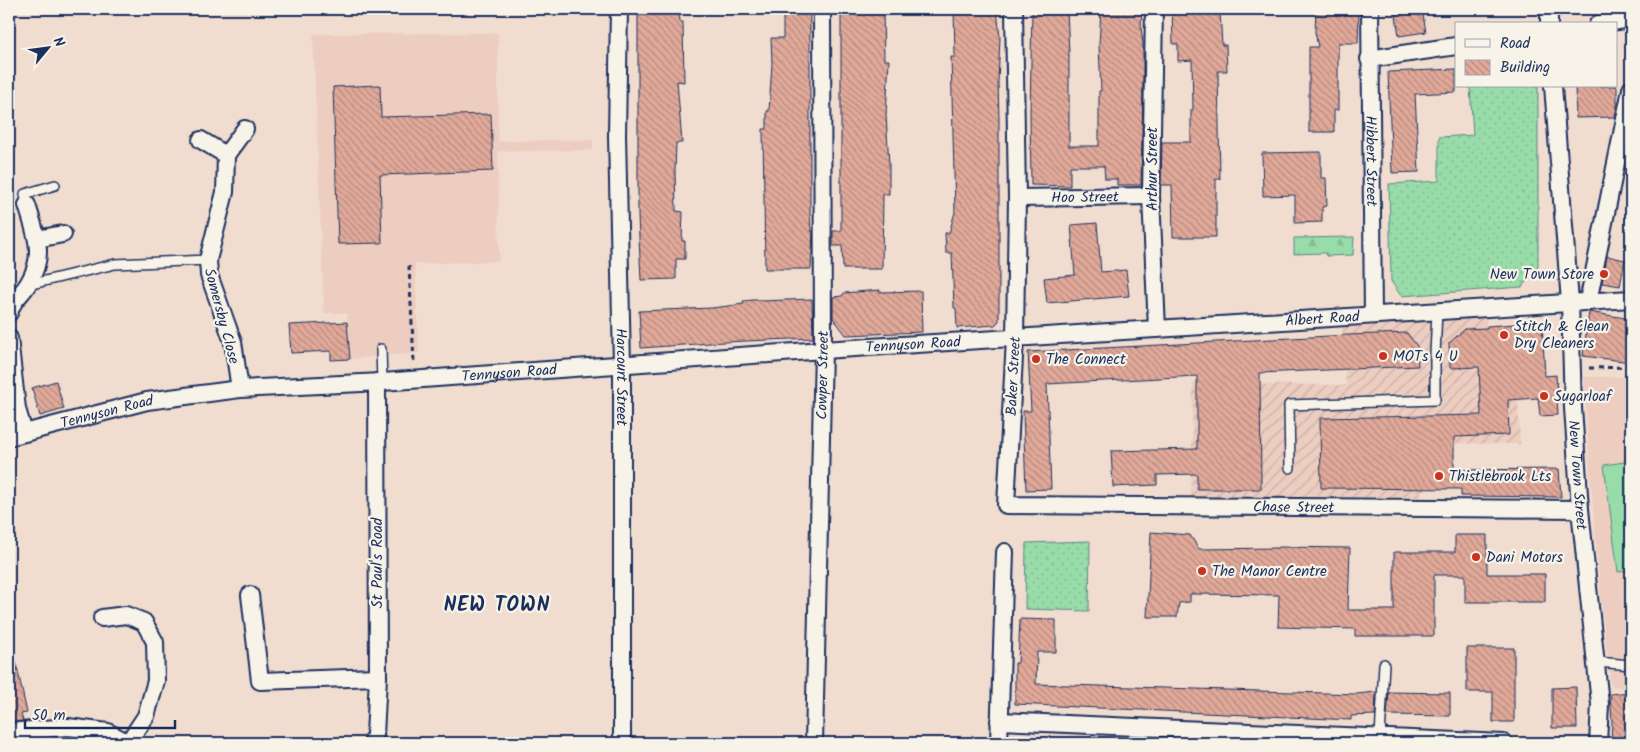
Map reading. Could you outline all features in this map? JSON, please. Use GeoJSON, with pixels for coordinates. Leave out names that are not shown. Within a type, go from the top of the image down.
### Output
{"type":"FeatureCollection","features":[{"type":"Feature","properties":{"kind":"street","name":"Harcourt Street"},"geometry":{"type":"LineString","coordinates":[[619,9],[617,135],[622,365],[622,743]]}},
{"type":"Feature","properties":{"kind":"street","name":"Cowper Street"},"geometry":{"type":"LineString","coordinates":[[814,743],[823,350],[822,9]]}},
{"type":"Feature","properties":{"kind":"street","name":"Baker Street"},"geometry":{"type":"LineString","coordinates":[[1006,505],[1015,339],[1017,198],[1014,9]]}},
{"type":"Feature","properties":{"kind":"street","name":"Arthur Street"},"geometry":{"type":"LineString","coordinates":[[1154,9],[1151,196],[1157,329]]}},
{"type":"Feature","properties":{"kind":"street","name":"Hibbert Street"},"geometry":{"type":"LineString","coordinates":[[1370,9],[1373,314]]}},
{"type":"Feature","properties":{"kind":"street"},"geometry":{"type":"LineString","coordinates":[[1548,9],[1549,22]]}},
{"type":"Feature","properties":{"kind":"street"},"geometry":{"type":"LineString","coordinates":[[1611,22],[1631,19]]}},
{"type":"Feature","properties":{"kind":"street"},"geometry":{"type":"LineString","coordinates":[[1370,59],[1455,46]]}},
{"type":"Feature","properties":{"kind":"street","name":"New Town Street"},"geometry":{"type":"LineString","coordinates":[[1554,88],[1570,302],[1573,408],[1580,509],[1600,704],[1598,743]]}},
{"type":"Feature","properties":{"kind":"street"},"geometry":{"type":"LineString","coordinates":[[1588,302],[1631,89]]}},
{"type":"Feature","properties":{"kind":"street"},"geometry":{"type":"LineString","coordinates":[[201,140],[226,155],[245,129]]}},
{"type":"Feature","properties":{"kind":"street","name":"Somersby Close"},"geometry":{"type":"LineString","coordinates":[[226,155],[225,192],[208,260],[209,275],[233,342],[240,389]]}},
{"type":"Feature","properties":{"kind":"street","name":"Hoo Street"},"geometry":{"type":"LineString","coordinates":[[1017,198],[1151,196]]}},
{"type":"Feature","properties":{"kind":"street"},"geometry":{"type":"LineString","coordinates":[[9,313],[12,302],[28,284],[39,260],[37,239],[27,205]]}},
{"type":"Feature","properties":{"kind":"street"},"geometry":{"type":"LineString","coordinates":[[37,239],[63,234]]}},
{"type":"Feature","properties":{"kind":"street","name":"Albert Road"},"geometry":{"type":"LineString","coordinates":[[1015,339],[1373,314],[1631,299]]}},
{"type":"Feature","properties":{"kind":"street","name":"Tennyson Road"},"geometry":{"type":"LineString","coordinates":[[16,435],[147,401],[240,389],[414,380],[823,350],[1015,339]]}},
{"type":"Feature","properties":{"kind":"street"},"geometry":{"type":"LineString","coordinates":[[9,340],[17,408],[16,435]]}},
{"type":"Feature","properties":{"kind":"street","name":"St Paul's Road"},"geometry":{"type":"LineString","coordinates":[[372,743],[378,677],[379,382]]}},
{"type":"Feature","properties":{"kind":"street","name":"Chase Street"},"geometry":{"type":"LineString","coordinates":[[1006,505],[1580,509]]}},
{"type":"Feature","properties":{"kind":"street"},"geometry":{"type":"LineString","coordinates":[[999,743],[1005,552]]}},
{"type":"Feature","properties":{"kind":"street"},"geometry":{"type":"LineString","coordinates":[[250,594],[260,681],[378,677]]}},
{"type":"Feature","properties":{"kind":"street"},"geometry":{"type":"LineString","coordinates":[[9,732],[68,727],[108,732],[128,743],[146,716],[156,681],[155,642],[144,622],[126,615],[102,618]]}},
{"type":"Feature","properties":{"kind":"street"},"geometry":{"type":"LineString","coordinates":[[1000,721],[1504,743]]}},
{"type":"Feature","properties":{"kind":"lane"},"geometry":{"type":"LineString","coordinates":[[27,205],[25,194],[55,185]]}},
{"type":"Feature","properties":{"kind":"lane"},"geometry":{"type":"LineString","coordinates":[[28,284],[115,264],[208,260]]}},
{"type":"Feature","properties":{"kind":"lane"},"geometry":{"type":"LineString","coordinates":[[1290,468],[1289,404],[1435,400],[1437,311]]}},
{"type":"Feature","properties":{"kind":"lane"},"geometry":{"type":"LineString","coordinates":[[379,382],[380,349]]}},
{"type":"Feature","properties":{"kind":"lane"},"geometry":{"type":"LineString","coordinates":[[1597,662],[1631,665]]}},
{"type":"Feature","properties":{"kind":"lane"},"geometry":{"type":"LineString","coordinates":[[1380,737],[1384,664]]}},
{"type":"Feature","properties":{"kind":"path"},"geometry":{"type":"LineString","coordinates":[[410,266],[414,380]]}},
{"type":"Feature","properties":{"kind":"path"},"geometry":{"type":"LineString","coordinates":[[1572,368],[1631,367]]}},
{"type":"Feature","properties":{"kind":"shaded area"},"geometry":{"type":"Polygon","coordinates":[[[498,33],[498,141],[593,140],[593,150],[498,151],[499,261],[415,264],[419,353],[350,359],[347,313],[324,313],[313,34],[498,33]]]}},
{"type":"Feature","properties":{"kind":"shaded area"},"geometry":{"type":"Polygon","coordinates":[[[1486,318],[1486,370],[1517,369],[1520,444],[1421,443],[1421,497],[1191,498],[1193,384],[1346,385],[1342,326],[1486,318]]]}},
{"type":"Feature","properties":{"kind":"shaded area"},"geometry":{"type":"Polygon","coordinates":[[[1584,377],[1631,377],[1631,688],[1611,686],[1601,601],[1584,377]]]}},
{"type":"Feature","properties":{"kind":"green space"},"geometry":{"type":"Polygon","coordinates":[[[1470,88],[1538,88],[1538,267],[1522,287],[1401,296],[1391,281],[1389,184],[1439,181],[1439,137],[1473,135],[1470,88]]]}},
{"type":"Feature","properties":{"kind":"green space"},"geometry":{"type":"Polygon","coordinates":[[[1354,237],[1353,255],[1326,256],[1325,253],[1294,254],[1294,238],[1354,237]]]}},
{"type":"Feature","properties":{"kind":"green space"},"geometry":{"type":"Polygon","coordinates":[[[1631,461],[1631,570],[1618,572],[1604,465],[1631,461]]]}},
{"type":"Feature","properties":{"kind":"green space"},"geometry":{"type":"Polygon","coordinates":[[[1090,541],[1089,611],[1025,609],[1026,543],[1090,541]]]}},
{"type":"Feature","properties":{"kind":"building"},"geometry":{"type":"Polygon","coordinates":[[[638,9],[679,9],[680,22],[683,22],[684,82],[677,81],[682,143],[676,143],[675,171],[676,211],[683,212],[682,241],[685,241],[685,259],[676,259],[676,279],[641,280],[638,216],[638,9]]]}},
{"type":"Feature","properties":{"kind":"building"},"geometry":{"type":"Polygon","coordinates":[[[783,9],[810,9],[810,214],[811,231],[813,231],[811,269],[765,269],[763,129],[767,129],[767,111],[769,111],[772,63],[771,38],[783,38],[783,9]]]}},
{"type":"Feature","properties":{"kind":"building"},"geometry":{"type":"Polygon","coordinates":[[[841,9],[883,9],[884,60],[889,60],[886,115],[889,194],[883,194],[882,269],[843,269],[842,246],[833,246],[833,231],[841,231],[841,9]]]}},
{"type":"Feature","properties":{"kind":"building"},"geometry":{"type":"Polygon","coordinates":[[[954,9],[997,9],[1000,38],[998,82],[999,321],[995,325],[957,328],[956,308],[954,308],[952,253],[946,253],[945,233],[949,233],[955,212],[951,57],[955,57],[954,9]]]}},
{"type":"Feature","properties":{"kind":"building"},"geometry":{"type":"Polygon","coordinates":[[[1032,9],[1067,9],[1069,146],[1099,146],[1101,9],[1142,9],[1141,185],[1117,185],[1117,179],[1105,179],[1104,166],[1070,166],[1070,186],[1031,185],[1032,9]]]}},
{"type":"Feature","properties":{"kind":"building"},"geometry":{"type":"Polygon","coordinates":[[[1172,9],[1220,11],[1222,45],[1226,45],[1227,71],[1218,71],[1220,179],[1216,179],[1216,237],[1173,237],[1172,185],[1161,185],[1162,142],[1191,142],[1191,110],[1193,110],[1192,60],[1178,61],[1178,44],[1173,44],[1172,9]]]}},
{"type":"Feature","properties":{"kind":"building"},"geometry":{"type":"Polygon","coordinates":[[[1316,9],[1359,9],[1358,43],[1338,43],[1338,110],[1334,110],[1334,132],[1309,132],[1309,47],[1318,47],[1315,32],[1316,9]]]}},
{"type":"Feature","properties":{"kind":"building"},"geometry":{"type":"Polygon","coordinates":[[[1395,9],[1422,9],[1426,32],[1399,36],[1395,9]]]}},
{"type":"Feature","properties":{"kind":"building"},"geometry":{"type":"Polygon","coordinates":[[[1455,69],[1456,92],[1415,94],[1419,172],[1392,173],[1388,72],[1455,69]]]}},
{"type":"Feature","properties":{"kind":"building"},"geometry":{"type":"Polygon","coordinates":[[[380,85],[381,117],[491,114],[493,171],[380,175],[382,243],[338,244],[333,87],[380,85]]]}},
{"type":"Feature","properties":{"kind":"building"},"geometry":{"type":"Polygon","coordinates":[[[1575,88],[1617,88],[1615,117],[1576,118],[1575,88]]]}},
{"type":"Feature","properties":{"kind":"building"},"geometry":{"type":"Polygon","coordinates":[[[1321,152],[1321,178],[1326,178],[1327,206],[1322,207],[1322,222],[1295,223],[1295,195],[1263,196],[1262,153],[1321,152]]]}},
{"type":"Feature","properties":{"kind":"building"},"geometry":{"type":"Polygon","coordinates":[[[1097,223],[1101,272],[1126,270],[1129,296],[1047,303],[1044,278],[1075,275],[1071,225],[1097,223]]]}},
{"type":"Feature","properties":{"kind":"building"},"geometry":{"type":"Polygon","coordinates":[[[1607,256],[1625,260],[1620,286],[1602,283],[1607,256]]]}},
{"type":"Feature","properties":{"kind":"building"},"geometry":{"type":"Polygon","coordinates":[[[880,290],[879,292],[921,291],[922,332],[846,335],[833,318],[833,297],[842,296],[844,293],[880,290]]]}},
{"type":"Feature","properties":{"kind":"building"},"geometry":{"type":"Polygon","coordinates":[[[812,299],[813,338],[641,348],[639,311],[712,308],[744,304],[743,301],[753,300],[812,299]]]}},
{"type":"Feature","properties":{"kind":"building"},"geometry":{"type":"Polygon","coordinates":[[[1589,312],[1631,319],[1631,362],[1583,356],[1589,312]]]}},
{"type":"Feature","properties":{"kind":"building"},"geometry":{"type":"Polygon","coordinates":[[[347,322],[350,359],[331,360],[331,351],[291,353],[289,325],[347,322]]]}},
{"type":"Feature","properties":{"kind":"building"},"geometry":{"type":"Polygon","coordinates":[[[1542,322],[1545,376],[1556,375],[1558,415],[1540,416],[1538,398],[1508,400],[1509,435],[1454,437],[1454,470],[1559,469],[1561,497],[1461,496],[1461,489],[1321,488],[1320,418],[1481,415],[1479,367],[1450,368],[1449,343],[1465,329],[1542,322]]]}},
{"type":"Feature","properties":{"kind":"building"},"geometry":{"type":"Polygon","coordinates":[[[1407,333],[1417,346],[1418,366],[1260,373],[1261,489],[1197,489],[1197,474],[1157,475],[1157,485],[1113,487],[1111,451],[1197,449],[1197,376],[1047,384],[1051,489],[1026,490],[1023,411],[1031,411],[1028,352],[1407,333]]]}},
{"type":"Feature","properties":{"kind":"building"},"geometry":{"type":"Polygon","coordinates":[[[56,381],[64,409],[40,416],[32,388],[56,381]]]}},
{"type":"Feature","properties":{"kind":"building"},"geometry":{"type":"Polygon","coordinates":[[[1151,532],[1190,535],[1199,549],[1350,548],[1348,610],[1394,610],[1394,552],[1455,552],[1455,535],[1487,535],[1487,574],[1545,574],[1545,602],[1465,602],[1465,575],[1434,575],[1434,636],[1355,636],[1355,629],[1278,627],[1279,595],[1190,594],[1190,602],[1179,603],[1177,617],[1147,617],[1151,532]]]}},
{"type":"Feature","properties":{"kind":"building"},"geometry":{"type":"Polygon","coordinates":[[[1020,619],[1056,620],[1056,652],[1037,652],[1036,684],[1356,694],[1376,692],[1375,715],[1351,716],[1351,720],[1015,704],[1015,663],[1018,663],[1020,619]]]}},
{"type":"Feature","properties":{"kind":"building"},"geometry":{"type":"Polygon","coordinates":[[[1467,648],[1514,648],[1514,722],[1493,722],[1493,692],[1467,692],[1467,648]]]}},
{"type":"Feature","properties":{"kind":"building"},"geometry":{"type":"Polygon","coordinates":[[[16,662],[27,713],[21,714],[23,721],[9,722],[9,663],[16,662]]]}},
{"type":"Feature","properties":{"kind":"building"},"geometry":{"type":"Polygon","coordinates":[[[1576,687],[1577,728],[1552,728],[1552,688],[1576,687]]]}},
{"type":"Feature","properties":{"kind":"building"},"geometry":{"type":"Polygon","coordinates":[[[1389,692],[1450,693],[1450,716],[1387,715],[1389,692]]]}},
{"type":"Feature","properties":{"kind":"building"},"geometry":{"type":"Polygon","coordinates":[[[1631,692],[1631,743],[1611,743],[1610,694],[1631,692]]]}},
{"type":"Feature","properties":{"kind":"place","name":"New Town Store"},"geometry":{"type":"Point","coordinates":[1604,274]}},
{"type":"Feature","properties":{"kind":"place","name":"Stitch & Clean Dry Cleaners"},"geometry":{"type":"Point","coordinates":[1504,335]}},
{"type":"Feature","properties":{"kind":"place","name":"MOTs 4 U"},"geometry":{"type":"Point","coordinates":[1383,356]}},
{"type":"Feature","properties":{"kind":"place","name":"The Connect"},"geometry":{"type":"Point","coordinates":[1036,359]}},
{"type":"Feature","properties":{"kind":"place","name":"Sugarloaf"},"geometry":{"type":"Point","coordinates":[1544,396]}},
{"type":"Feature","properties":{"kind":"place","name":"Thistlebrook Lts"},"geometry":{"type":"Point","coordinates":[1439,476]}},
{"type":"Feature","properties":{"kind":"place","name":"Dani Motors"},"geometry":{"type":"Point","coordinates":[1476,557]}},
{"type":"Feature","properties":{"kind":"place","name":"The Manor Centre"},"geometry":{"type":"Point","coordinates":[1202,571]}},
{"type":"Feature","properties":{"kind":"district","name":"NEW TOWN"},"geometry":{"type":"Point","coordinates":[497,604]}}]}
